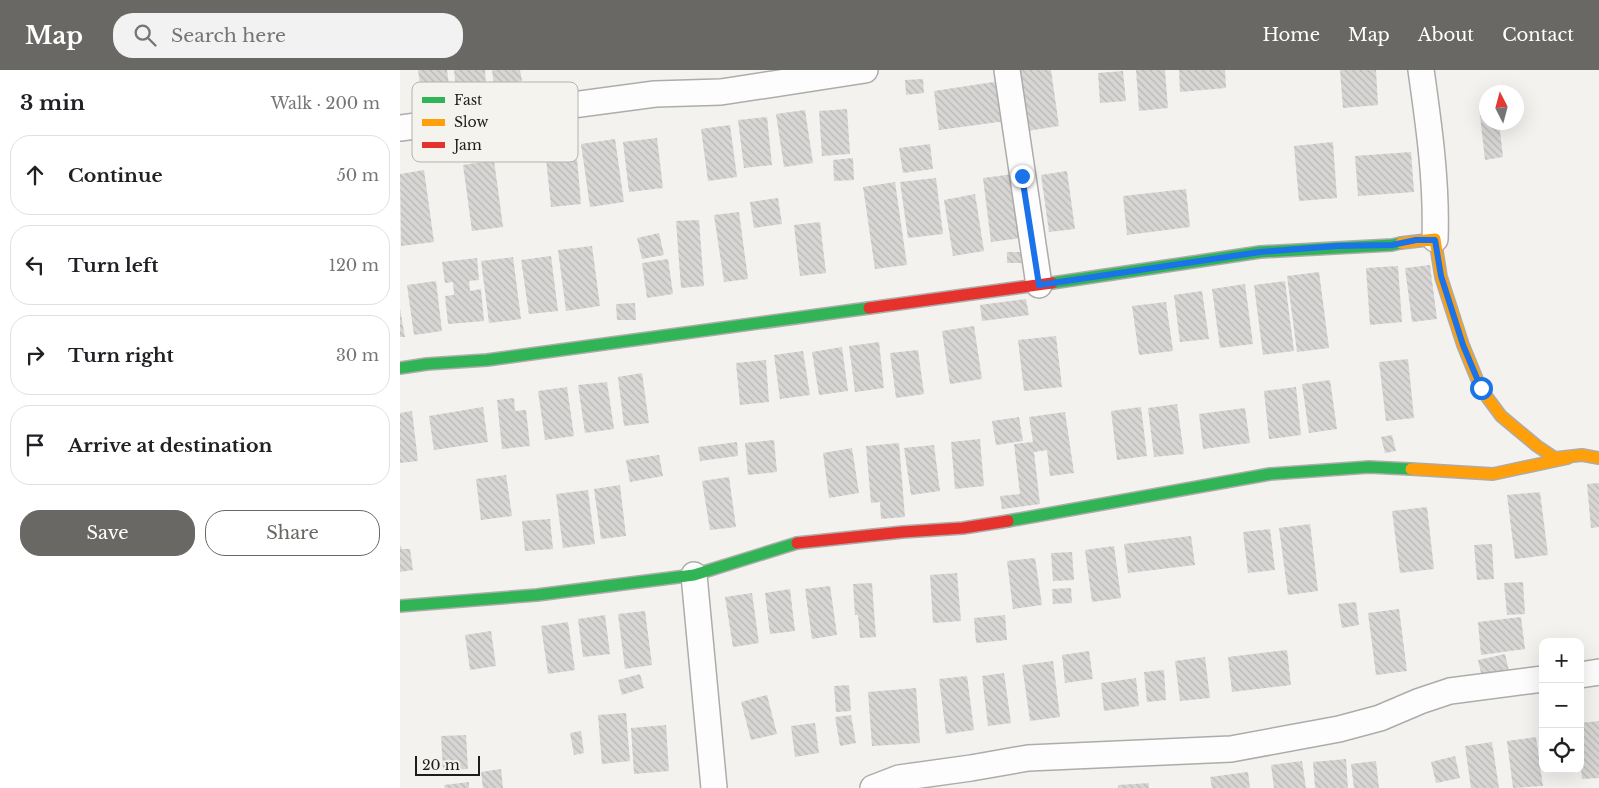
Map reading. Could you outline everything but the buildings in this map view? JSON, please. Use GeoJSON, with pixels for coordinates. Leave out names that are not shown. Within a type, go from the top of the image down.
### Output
{"type":"FeatureCollection","features":[{"type":"Feature","properties":{"kind":"street"},"geometry":{"type":"LineString","coordinates":[[578,104],[655,94],[722,92],[864,70]]}},
{"type":"Feature","properties":{"kind":"street"},"geometry":{"type":"LineString","coordinates":[[1007,70],[1039,285]]}},
{"type":"Feature","properties":{"kind":"street"},"geometry":{"type":"LineString","coordinates":[[1421,70],[1430,127],[1436,218],[1435,240],[1441,276],[1463,345],[1481,388],[1501,416],[1555,458],[1582,455],[1599,458]]}},
{"type":"Feature","properties":{"kind":"street"},"geometry":{"type":"LineString","coordinates":[[400,368],[427,364],[487,360],[1039,285],[1260,252],[1337,246],[1392,245],[1416,240],[1435,240]]}},
{"type":"Feature","properties":{"kind":"street"},"geometry":{"type":"LineString","coordinates":[[400,606],[537,595],[694,576],[792,544],[903,532],[963,528],[1031,518],[1270,474],[1369,467],[1493,474],[1582,455]]}},
{"type":"Feature","properties":{"kind":"street"},"geometry":{"type":"LineString","coordinates":[[694,576],[714,788]]}},
{"type":"Feature","properties":{"kind":"street"},"geometry":{"type":"LineString","coordinates":[[1584,674],[1599,672]]}},
{"type":"Feature","properties":{"kind":"street"},"geometry":{"type":"LineString","coordinates":[[873,788],[899,778],[1028,758],[1231,749],[1338,729],[1380,718],[1450,691],[1539,680]]}},
{"type":"Feature","properties":{"kind":"traffic: fast"},"geometry":{"type":"LineString","coordinates":[[1052,283],[1260,252],[1401,243]]}},
{"type":"Feature","properties":{"kind":"traffic: fast"},"geometry":{"type":"LineString","coordinates":[[400,368],[427,364],[487,360],[869,308]]}},
{"type":"Feature","properties":{"kind":"traffic: fast"},"geometry":{"type":"LineString","coordinates":[[1008,521],[1270,474],[1369,467],[1411,469]]}},
{"type":"Feature","properties":{"kind":"traffic: fast"},"geometry":{"type":"LineString","coordinates":[[400,606],[537,595],[694,575],[797,543]]}},
{"type":"Feature","properties":{"kind":"traffic: slow"},"geometry":{"type":"LineString","coordinates":[[1401,243],[1435,239],[1441,277],[1463,345],[1481,389],[1501,416],[1537,446],[1555,458],[1582,455],[1599,458]]}},
{"type":"Feature","properties":{"kind":"traffic: slow"},"geometry":{"type":"LineString","coordinates":[[1411,469],[1493,474],[1568,458]]}},
{"type":"Feature","properties":{"kind":"traffic: jam"},"geometry":{"type":"LineString","coordinates":[[869,308],[1052,283]]}},
{"type":"Feature","properties":{"kind":"traffic: jam"},"geometry":{"type":"LineString","coordinates":[[797,543],[963,528],[1008,521]]}},
{"type":"Feature","properties":{"kind":"route"},"geometry":{"type":"LineString","coordinates":[[1022,176],[1039,285],[1260,252],[1306,250],[1337,246],[1392,245],[1416,240],[1435,240],[1441,276],[1463,345],[1481,388]]}}]}
